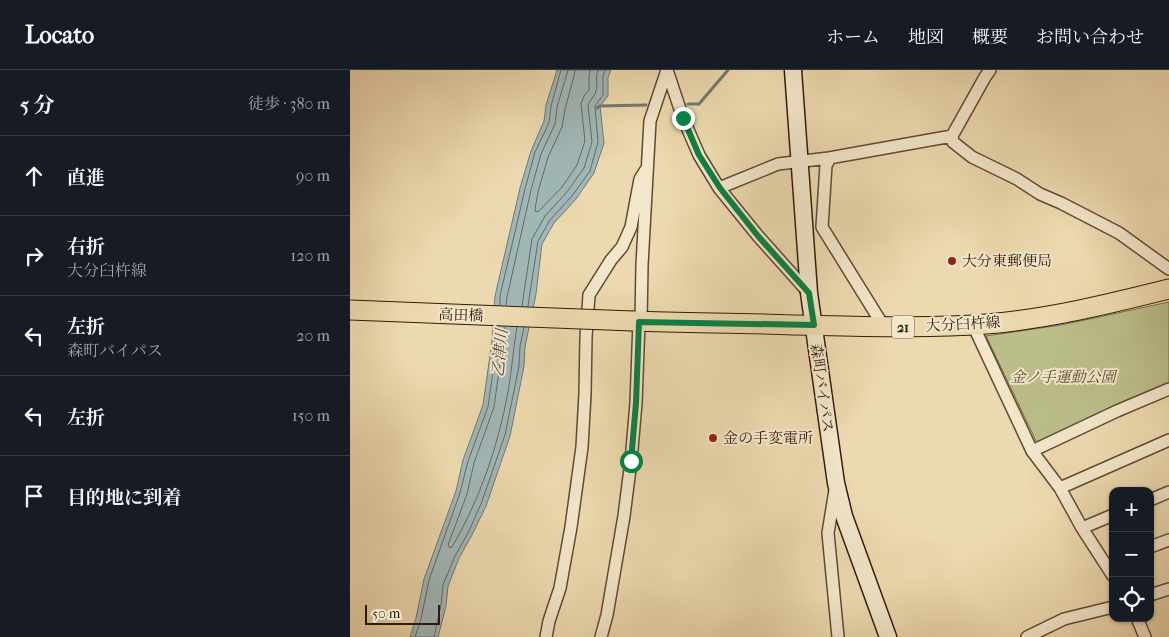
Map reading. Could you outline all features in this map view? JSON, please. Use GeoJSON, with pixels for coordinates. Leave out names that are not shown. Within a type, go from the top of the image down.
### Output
{"type":"FeatureCollection","features":[{"type":"Feature","properties":{"kind":"main road","name":"森町バイパス"},"geometry":{"type":"LineString","coordinates":[[793,70],[809,293],[836,483],[844,516],[888,637]]}},
{"type":"Feature","properties":{"kind":"main road","name":"大分臼杵線"},"geometry":{"type":"LineString","coordinates":[[638,321],[884,327],[973,325],[1057,315],[1169,289]]}},
{"type":"Feature","properties":{"kind":"main road","name":"高田橋"},"geometry":{"type":"LineString","coordinates":[[350,310],[638,321]]}},
{"type":"Feature","properties":{"kind":"street"},"geometry":{"type":"LineString","coordinates":[[601,637],[624,516],[631,461],[636,403],[638,321],[650,121],[667,70]]}},
{"type":"Feature","properties":{"kind":"street"},"geometry":{"type":"LineString","coordinates":[[667,70],[683,118],[699,155],[720,188],[758,236],[809,293]]}},
{"type":"Feature","properties":{"kind":"street"},"geometry":{"type":"LineString","coordinates":[[990,70],[952,136],[953,142],[972,157],[1017,179],[1040,194],[1119,233],[1169,269]]}},
{"type":"Feature","properties":{"kind":"street"},"geometry":{"type":"LineString","coordinates":[[720,188],[778,164],[829,158],[952,136]]}},
{"type":"Feature","properties":{"kind":"street"},"geometry":{"type":"LineString","coordinates":[[829,158],[826,165],[822,227],[884,327]]}},
{"type":"Feature","properties":{"kind":"street"},"geometry":{"type":"LineString","coordinates":[[546,637],[549,621],[560,588],[582,447],[589,295],[611,260],[622,247],[631,227],[640,178],[648,168]]}},
{"type":"Feature","properties":{"kind":"street"},"geometry":{"type":"LineString","coordinates":[[973,325],[1032,451],[1060,488],[1082,528],[1109,564]]}},
{"type":"Feature","properties":{"kind":"street"},"geometry":{"type":"LineString","coordinates":[[1032,451],[1169,389]]}},
{"type":"Feature","properties":{"kind":"street"},"geometry":{"type":"LineString","coordinates":[[1060,488],[1169,440]]}},
{"type":"Feature","properties":{"kind":"street"},"geometry":{"type":"LineString","coordinates":[[836,483],[828,532],[838,637]]}},
{"type":"Feature","properties":{"kind":"street"},"geometry":{"type":"LineString","coordinates":[[1154,498],[1169,492]]}},
{"type":"Feature","properties":{"kind":"street"},"geometry":{"type":"LineString","coordinates":[[1082,528],[1109,518]]}},
{"type":"Feature","properties":{"kind":"street"},"geometry":{"type":"LineString","coordinates":[[1154,546],[1169,540]]}},
{"type":"Feature","properties":{"kind":"street"},"geometry":{"type":"LineString","coordinates":[[1154,595],[1169,589]]}},
{"type":"Feature","properties":{"kind":"street"},"geometry":{"type":"LineString","coordinates":[[1027,637],[1064,619],[1109,608]]}},
{"type":"Feature","properties":{"kind":"street"},"geometry":{"type":"LineString","coordinates":[[1138,622],[1145,637]]}},
{"type":"Feature","properties":{"kind":"green space","name":"金ノ手運動公園"},"geometry":{"type":"Polygon","coordinates":[[[1169,302],[1169,384],[1038,445],[986,336],[1061,325],[1169,302]]]}},
{"type":"Feature","properties":{"kind":"water","name":"乙津川"},"geometry":{"type":"Polygon","coordinates":[[[557,70],[611,70],[608,77],[608,96],[600,106],[604,143],[594,173],[576,199],[554,223],[542,244],[536,294],[525,347],[524,366],[510,436],[486,506],[459,558],[448,586],[446,606],[438,637],[410,637],[424,579],[456,491],[463,460],[483,405],[492,341],[495,296],[520,188],[531,151],[544,121],[546,105],[557,70]]]}},
{"type":"Feature","properties":{"kind":"waterway"},"geometry":{"type":"LineString","coordinates":[[688,104],[699,104],[728,70]]}},
{"type":"Feature","properties":{"kind":"waterway"},"geometry":{"type":"LineString","coordinates":[[597,108],[600,106],[646,105]]}},
{"type":"Feature","properties":{"kind":"place","name":"大分東郵便局"},"geometry":{"type":"Point","coordinates":[952,261]}},
{"type":"Feature","properties":{"kind":"place","name":"金の手変電所"},"geometry":{"type":"Point","coordinates":[713,438]}},
{"type":"Feature","properties":{"kind":"route"},"geometry":{"type":"LineString","coordinates":[[631,461],[636,403],[639,322],[814,325],[809,293],[758,236],[720,188],[699,155],[683,118]]}}]}
